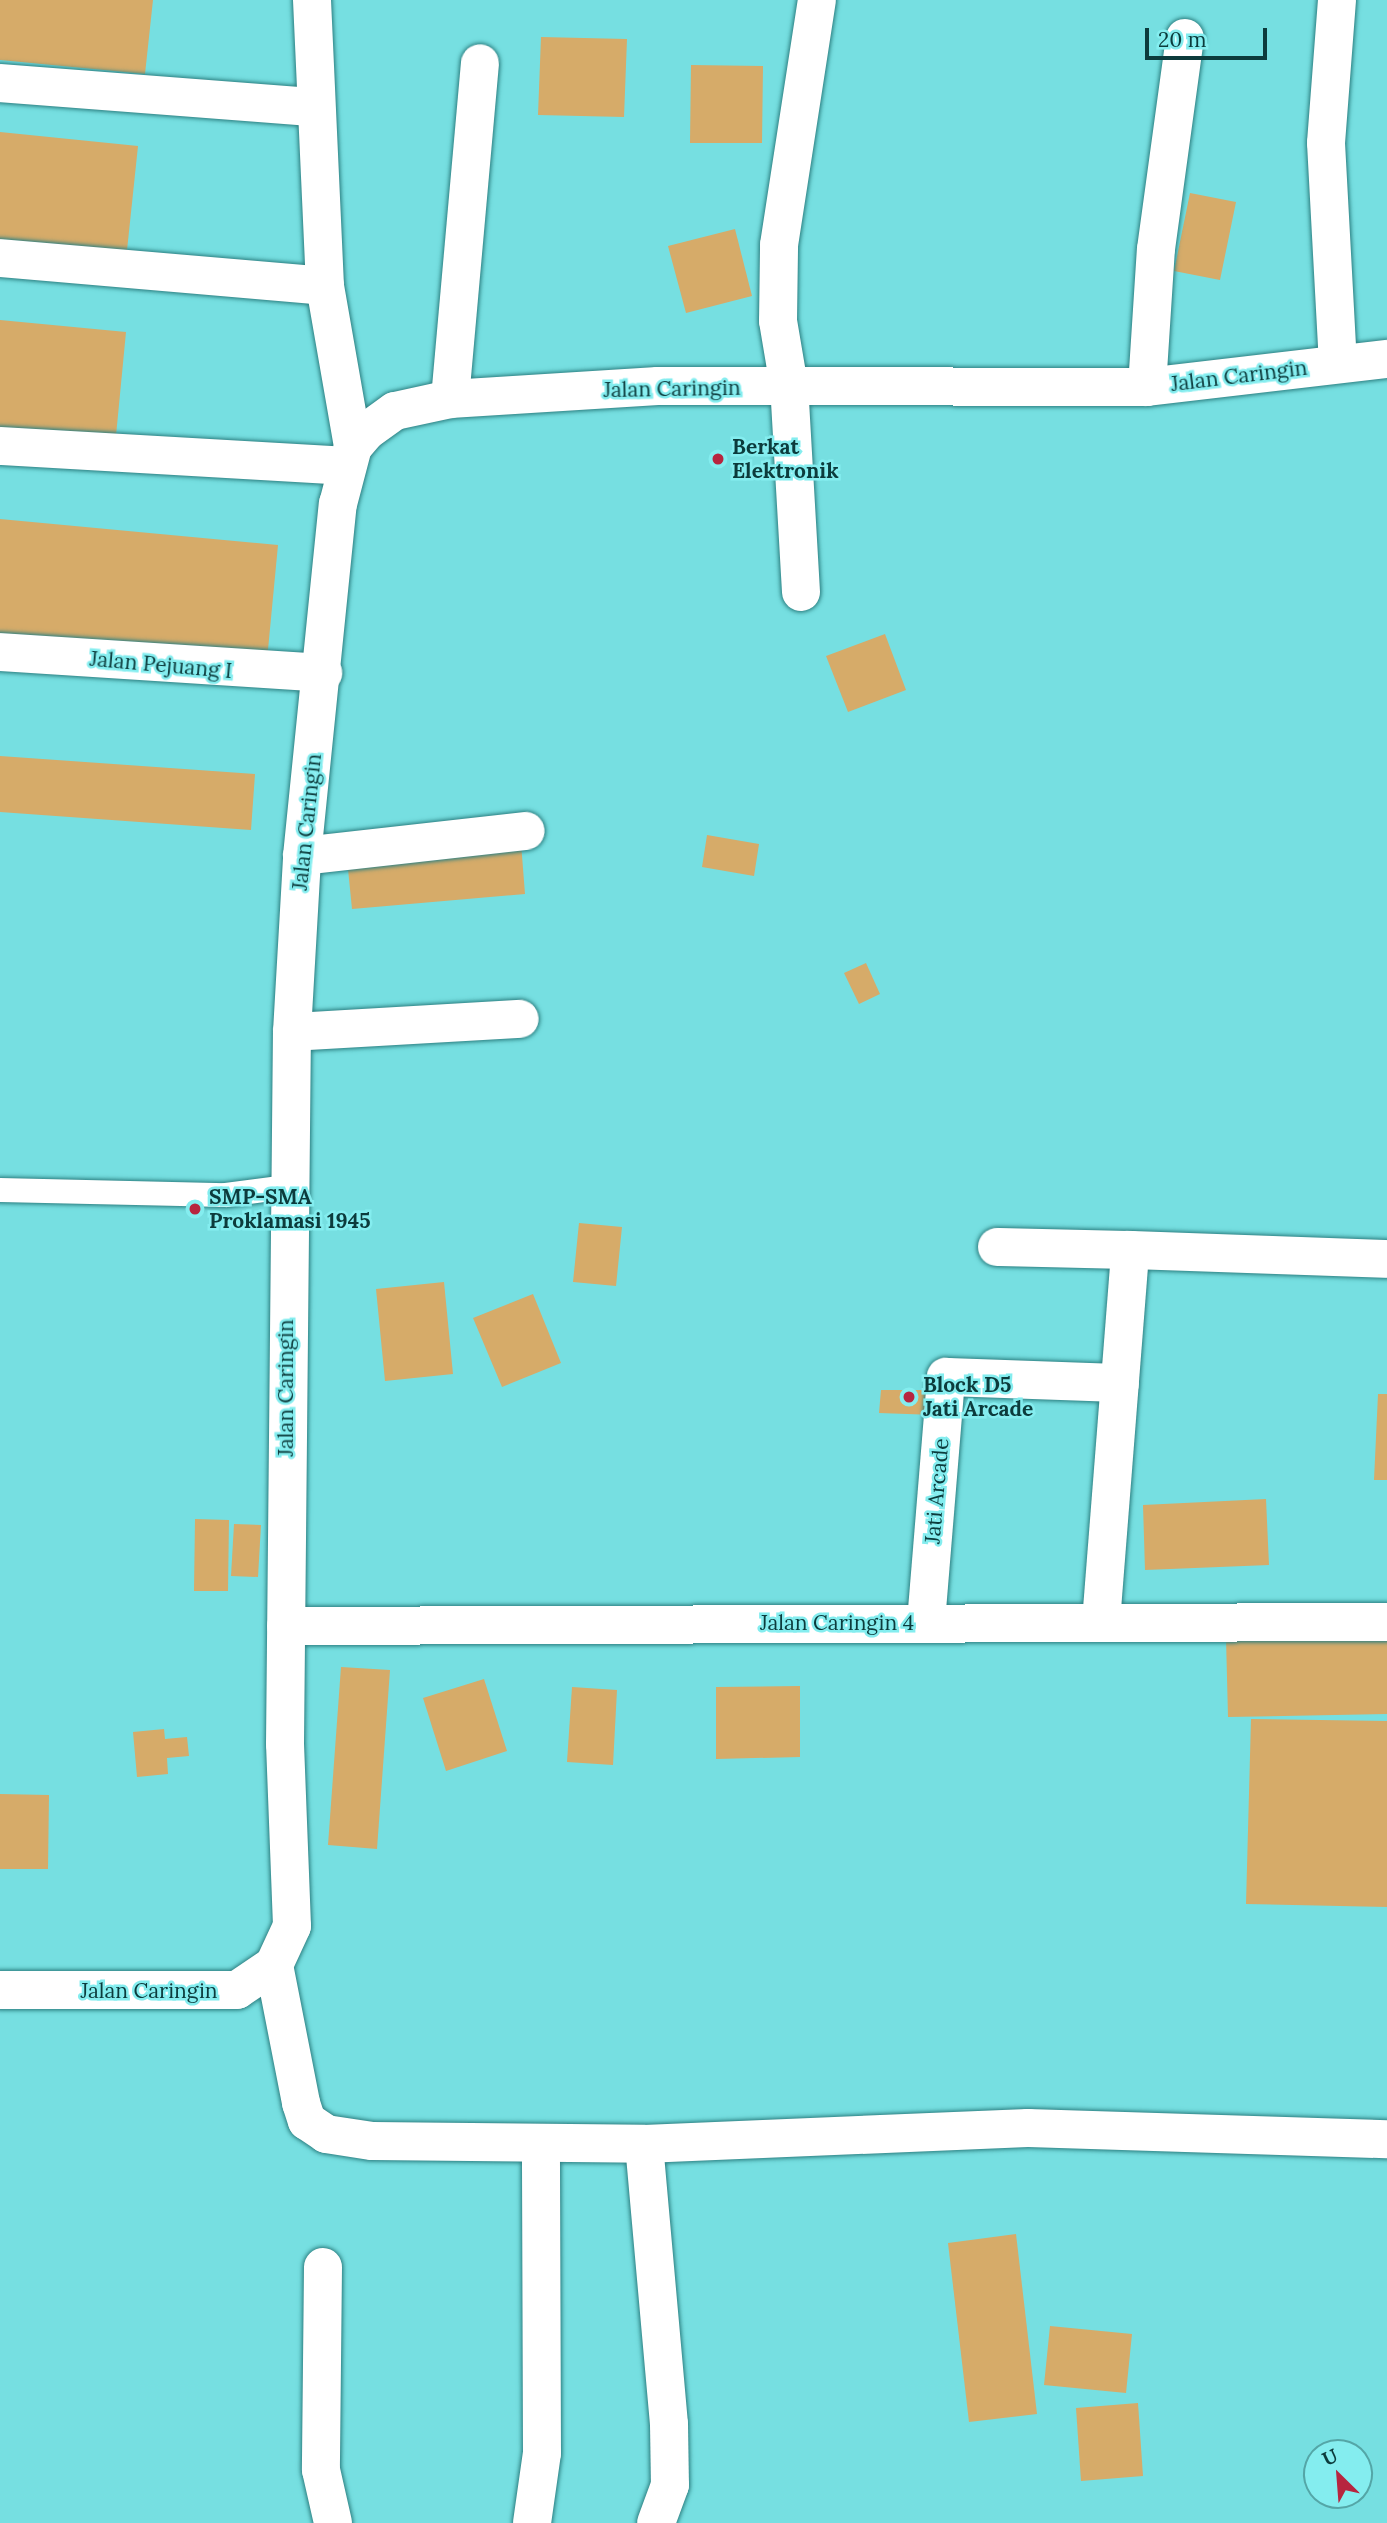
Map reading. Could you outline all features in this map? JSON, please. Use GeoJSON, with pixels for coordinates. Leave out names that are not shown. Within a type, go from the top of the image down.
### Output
{"type":"FeatureCollection","features":[{"type":"Feature","properties":{"kind":"street"},"geometry":{"type":"LineString","coordinates":[[0,446],[349,456],[325,286],[312,0]]}},
{"type":"Feature","properties":{"kind":"street"},"geometry":{"type":"LineString","coordinates":[[801,592],[789,386],[778,321],[779,245],[817,0]]}},
{"type":"Feature","properties":{"kind":"street"},"geometry":{"type":"LineString","coordinates":[[1337,0],[1326,143],[1338,363]]}},
{"type":"Feature","properties":{"kind":"street"},"geometry":{"type":"LineString","coordinates":[[1147,387],[1156,249],[1185,38]]}},
{"type":"Feature","properties":{"kind":"street"},"geometry":{"type":"LineString","coordinates":[[450,399],[480,62]]}},
{"type":"Feature","properties":{"kind":"street"},"geometry":{"type":"LineString","coordinates":[[0,83],[315,107]]}},
{"type":"Feature","properties":{"kind":"street"},"geometry":{"type":"LineString","coordinates":[[0,258],[325,286]]}},
{"type":"Feature","properties":{"kind":"street","name":"Jalan Caringin"},"geometry":{"type":"LineString","coordinates":[[0,1990],[237,1990],[274,1965],[292,1926],[286,1626],[287,1187],[292,1032],[302,856],[349,456],[395,411],[450,399],[657,386],[1147,387],[1387,359]]}},
{"type":"Feature","properties":{"kind":"street","name":"Jalan Pejuang I"},"geometry":{"type":"LineString","coordinates":[[0,652],[323,673]]}},
{"type":"Feature","properties":{"kind":"street"},"geometry":{"type":"LineString","coordinates":[[302,856],[526,831]]}},
{"type":"Feature","properties":{"kind":"street"},"geometry":{"type":"LineString","coordinates":[[292,1032],[520,1019]]}},
{"type":"Feature","properties":{"kind":"street"},"geometry":{"type":"LineString","coordinates":[[997,1247],[1387,1259]]}},
{"type":"Feature","properties":{"kind":"street"},"geometry":{"type":"LineString","coordinates":[[1101,1622],[1130,1250]]}},
{"type":"Feature","properties":{"kind":"street","name":"Jati Arcade"},"geometry":{"type":"LineString","coordinates":[[927,1610],[946,1377],[1120,1383]]}},
{"type":"Feature","properties":{"kind":"street","name":"Jalan Caringin 4"},"geometry":{"type":"LineString","coordinates":[[286,1626],[1387,1622]]}},
{"type":"Feature","properties":{"kind":"street"},"geometry":{"type":"LineString","coordinates":[[274,1965],[301,2103],[307,2121],[326,2134],[372,2141],[644,2144],[1028,2128],[1387,2139]]}},
{"type":"Feature","properties":{"kind":"street"},"geometry":{"type":"LineString","coordinates":[[532,2523],[542,2453],[541,2143]]}},
{"type":"Feature","properties":{"kind":"street"},"geometry":{"type":"LineString","coordinates":[[644,2144],[669,2424],[670,2486],[656,2523]]}},
{"type":"Feature","properties":{"kind":"street"},"geometry":{"type":"LineString","coordinates":[[323,2267],[321,2470],[333,2523]]}},
{"type":"Feature","properties":{"kind":"lane"},"geometry":{"type":"LineString","coordinates":[[0,1190],[226,1195],[287,1187]]}},
{"type":"Feature","properties":{"kind":"building"},"geometry":{"type":"Polygon","coordinates":[[[0,0],[153,0],[145,74],[0,60],[0,0]]]}},
{"type":"Feature","properties":{"kind":"building"},"geometry":{"type":"Polygon","coordinates":[[[541,37],[627,39],[624,117],[538,115],[541,37]]]}},
{"type":"Feature","properties":{"kind":"building"},"geometry":{"type":"Polygon","coordinates":[[[691,65],[763,66],[762,143],[690,143],[691,65]]]}},
{"type":"Feature","properties":{"kind":"building"},"geometry":{"type":"Polygon","coordinates":[[[0,132],[138,146],[126,260],[0,248],[0,132]]]}},
{"type":"Feature","properties":{"kind":"building"},"geometry":{"type":"Polygon","coordinates":[[[1190,193],[1236,202],[1220,280],[1174,271],[1190,193]]]}},
{"type":"Feature","properties":{"kind":"building"},"geometry":{"type":"Polygon","coordinates":[[[735,229],[752,296],[686,313],[668,246],[735,229]]]}},
{"type":"Feature","properties":{"kind":"building"},"geometry":{"type":"Polygon","coordinates":[[[0,320],[126,332],[115,446],[0,435],[0,320]]]}},
{"type":"Feature","properties":{"kind":"building"},"geometry":{"type":"Polygon","coordinates":[[[0,519],[278,545],[267,660],[0,634],[0,519]]]}},
{"type":"Feature","properties":{"kind":"building"},"geometry":{"type":"Polygon","coordinates":[[[885,634],[906,690],[848,712],[826,656],[885,634]]]}},
{"type":"Feature","properties":{"kind":"building"},"geometry":{"type":"Polygon","coordinates":[[[0,756],[255,774],[251,830],[0,812],[0,756]]]}},
{"type":"Feature","properties":{"kind":"building"},"geometry":{"type":"Polygon","coordinates":[[[707,835],[759,844],[754,876],[702,867],[707,835]]]}},
{"type":"Feature","properties":{"kind":"building"},"geometry":{"type":"Polygon","coordinates":[[[521,843],[525,894],[352,909],[347,859],[521,843]]]}},
{"type":"Feature","properties":{"kind":"building"},"geometry":{"type":"Polygon","coordinates":[[[866,963],[880,994],[859,1004],[844,973],[866,963]]]}},
{"type":"Feature","properties":{"kind":"building"},"geometry":{"type":"Polygon","coordinates":[[[579,1223],[622,1227],[616,1286],[573,1282],[579,1223]]]}},
{"type":"Feature","properties":{"kind":"building"},"geometry":{"type":"Polygon","coordinates":[[[444,1282],[453,1374],[385,1381],[376,1289],[444,1282]]]}},
{"type":"Feature","properties":{"kind":"building"},"geometry":{"type":"Polygon","coordinates":[[[533,1294],[561,1363],[502,1387],[473,1318],[533,1294]]]}},
{"type":"Feature","properties":{"kind":"building","name":"Block D5 Jati Arcade"},"geometry":{"type":"Polygon","coordinates":[[[881,1390],[937,1390],[935,1415],[879,1413],[881,1390]]]}},
{"type":"Feature","properties":{"kind":"building"},"geometry":{"type":"Polygon","coordinates":[[[1378,1394],[1387,1394],[1387,1480],[1374,1480],[1378,1394]]]}},
{"type":"Feature","properties":{"kind":"building"},"geometry":{"type":"Polygon","coordinates":[[[1266,1499],[1269,1565],[1145,1570],[1143,1505],[1266,1499]]]}},
{"type":"Feature","properties":{"kind":"building"},"geometry":{"type":"Polygon","coordinates":[[[195,1519],[229,1520],[228,1591],[194,1591],[195,1519]]]}},
{"type":"Feature","properties":{"kind":"building"},"geometry":{"type":"Polygon","coordinates":[[[234,1524],[261,1525],[258,1577],[231,1576],[234,1524]]]}},
{"type":"Feature","properties":{"kind":"building"},"geometry":{"type":"Polygon","coordinates":[[[1387,1635],[1387,1714],[1228,1717],[1226,1638],[1387,1635]]]}},
{"type":"Feature","properties":{"kind":"building"},"geometry":{"type":"Polygon","coordinates":[[[341,1667],[390,1670],[377,1849],[328,1845],[341,1667]]]}},
{"type":"Feature","properties":{"kind":"building"},"geometry":{"type":"Polygon","coordinates":[[[484,1679],[507,1751],[446,1771],[423,1698],[484,1679]]]}},
{"type":"Feature","properties":{"kind":"building"},"geometry":{"type":"Polygon","coordinates":[[[800,1686],[800,1757],[716,1759],[716,1687],[800,1686]]]}},
{"type":"Feature","properties":{"kind":"building"},"geometry":{"type":"Polygon","coordinates":[[[572,1687],[617,1690],[613,1765],[567,1762],[572,1687]]]}},
{"type":"Feature","properties":{"kind":"building"},"geometry":{"type":"Polygon","coordinates":[[[1251,1719],[1387,1721],[1387,1907],[1246,1904],[1251,1719]]]}},
{"type":"Feature","properties":{"kind":"building"},"geometry":{"type":"Polygon","coordinates":[[[164,1729],[165,1739],[187,1737],[189,1756],[167,1758],[168,1774],[137,1777],[133,1732],[164,1729]]]}},
{"type":"Feature","properties":{"kind":"building"},"geometry":{"type":"Polygon","coordinates":[[[0,1794],[49,1795],[48,1869],[0,1869],[0,1794]]]}},
{"type":"Feature","properties":{"kind":"building"},"geometry":{"type":"Polygon","coordinates":[[[1016,2234],[1037,2414],[969,2422],[948,2243],[1016,2234]]]}},
{"type":"Feature","properties":{"kind":"building"},"geometry":{"type":"Polygon","coordinates":[[[1050,2326],[1132,2334],[1126,2393],[1044,2385],[1050,2326]]]}},
{"type":"Feature","properties":{"kind":"building"},"geometry":{"type":"Polygon","coordinates":[[[1138,2403],[1143,2476],[1081,2481],[1076,2408],[1138,2403]]]}},
{"type":"Feature","properties":{"kind":"place","name":"Berkat Elektronik"},"geometry":{"type":"Point","coordinates":[718,459]}},
{"type":"Feature","properties":{"kind":"place","name":"SMP-SMA Proklamasi 1945"},"geometry":{"type":"Point","coordinates":[195,1209]}},
{"type":"Feature","properties":{"kind":"place","name":"Block D5 Jati Arcade"},"geometry":{"type":"Point","coordinates":[909,1397]}}]}
